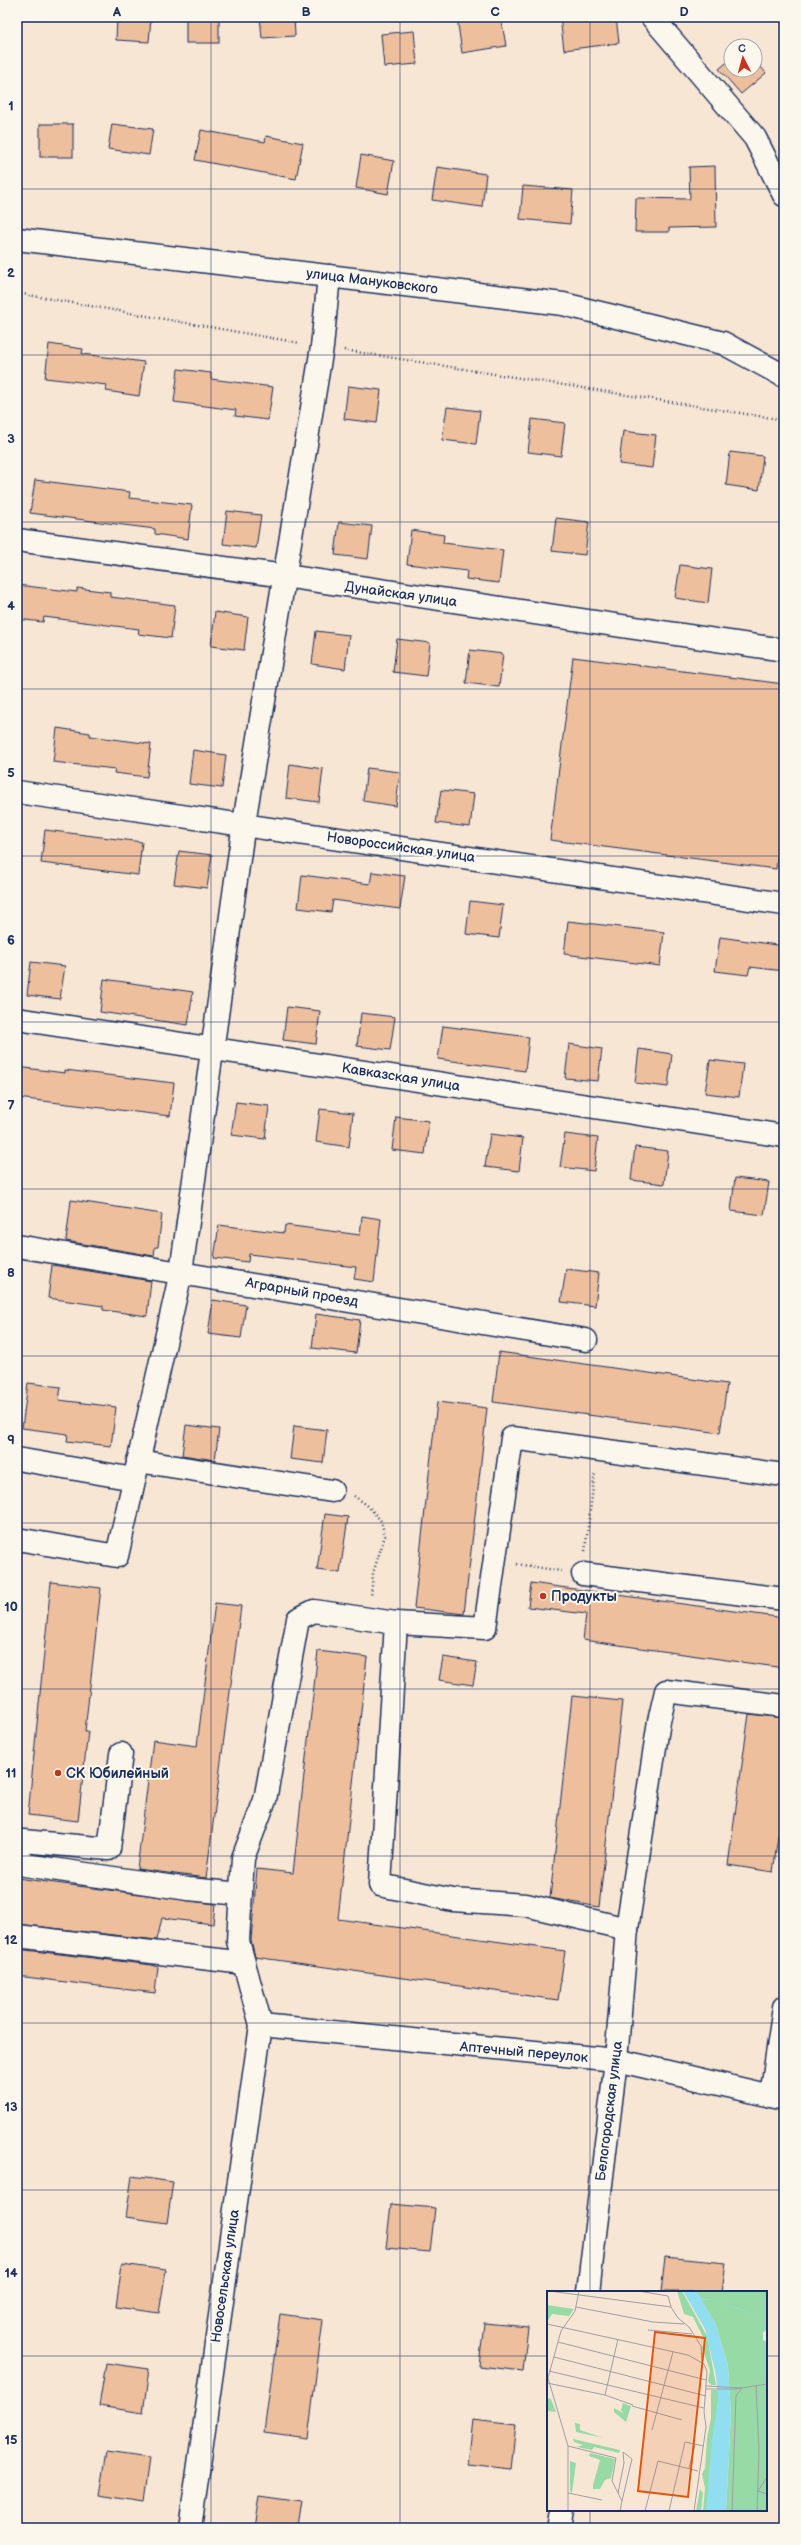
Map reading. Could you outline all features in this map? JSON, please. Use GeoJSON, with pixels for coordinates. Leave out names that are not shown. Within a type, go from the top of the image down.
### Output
{"type":"FeatureCollection","features":[{"type":"Feature","properties":{"kind":"street"},"geometry":{"type":"LineString","coordinates":[[652,17],[754,138],[784,195]]}},
{"type":"Feature","properties":{"kind":"street","name":"улица Мануковского"},"geometry":{"type":"LineString","coordinates":[[17,239],[563,304],[723,343],[784,376]]}},
{"type":"Feature","properties":{"kind":"street"},"geometry":{"type":"LineString","coordinates":[[17,1539],[116,1556],[181,1272],[244,823],[322,347],[329,276]]}},
{"type":"Feature","properties":{"kind":"street","name":"Дунайская улица"},"geometry":{"type":"LineString","coordinates":[[17,540],[285,576],[784,650]]}},
{"type":"Feature","properties":{"kind":"street","name":"Новороссийская улица"},"geometry":{"type":"LineString","coordinates":[[17,792],[244,823],[784,904]]}},
{"type":"Feature","properties":{"kind":"street","name":"Кавказская улица"},"geometry":{"type":"LineString","coordinates":[[17,1019],[784,1136]]}},
{"type":"Feature","properties":{"kind":"street","name":"Аграрный проезд"},"geometry":{"type":"LineString","coordinates":[[17,1246],[586,1340]]}},
{"type":"Feature","properties":{"kind":"street"},"geometry":{"type":"LineString","coordinates":[[261,2025],[238,1942],[243,1858],[265,1800],[298,1619],[314,1611],[396,1623],[485,1628],[512,1438],[784,1475]]}},
{"type":"Feature","properties":{"kind":"street"},"geometry":{"type":"LineString","coordinates":[[17,1459],[136,1470],[332,1492]]}},
{"type":"Feature","properties":{"kind":"street"},"geometry":{"type":"LineString","coordinates":[[583,1574],[784,1599]]}},
{"type":"Feature","properties":{"kind":"street"},"geometry":{"type":"LineString","coordinates":[[396,1623],[380,1886],[453,1900],[526,1905],[627,1929]]}},
{"type":"Feature","properties":{"kind":"street","name":"Белогородская улица"},"geometry":{"type":"LineString","coordinates":[[588,2291],[616,2060],[627,1929],[659,1721],[666,1691],[784,1706]]}},
{"type":"Feature","properties":{"kind":"street"},"geometry":{"type":"LineString","coordinates":[[17,1843],[23,1841],[109,1849],[121,1754]]}},
{"type":"Feature","properties":{"kind":"street"},"geometry":{"type":"LineString","coordinates":[[17,1857],[25,1865],[188,1889],[241,1894]]}},
{"type":"Feature","properties":{"kind":"street"},"geometry":{"type":"LineString","coordinates":[[17,1936],[244,1963]]}},
{"type":"Feature","properties":{"kind":"street"},"geometry":{"type":"LineString","coordinates":[[777,2097],[784,2007]]}},
{"type":"Feature","properties":{"kind":"street","name":"Аптечный переулок"},"geometry":{"type":"LineString","coordinates":[[261,2025],[616,2060],[777,2097]]}},
{"type":"Feature","properties":{"kind":"street","name":"Новосельская улица"},"geometry":{"type":"LineString","coordinates":[[190,2528],[261,2025]]}},
{"type":"Feature","properties":{"kind":"street"},"geometry":{"type":"LineString","coordinates":[[560,2528],[562,2511]]}},
{"type":"Feature","properties":{"kind":"path"},"geometry":{"type":"LineString","coordinates":[[17,293],[322,347],[784,420]]}},
{"type":"Feature","properties":{"kind":"path"},"geometry":{"type":"LineString","coordinates":[[495,1561],[583,1574],[598,1450]]}},
{"type":"Feature","properties":{"kind":"path"},"geometry":{"type":"LineString","coordinates":[[332,1492],[352,1495],[367,1505],[381,1521],[385,1536],[373,1573],[369,1619]]}},
{"type":"Feature","properties":{"kind":"building"},"geometry":{"type":"Polygon","coordinates":[[[117,17],[151,17],[149,42],[116,40],[117,17]]]}},
{"type":"Feature","properties":{"kind":"building"},"geometry":{"type":"Polygon","coordinates":[[[186,17],[219,17],[219,43],[186,43],[186,17]]]}},
{"type":"Feature","properties":{"kind":"building"},"geometry":{"type":"Polygon","coordinates":[[[260,17],[294,17],[295,36],[262,38],[260,17]]]}},
{"type":"Feature","properties":{"kind":"building"},"geometry":{"type":"Polygon","coordinates":[[[457,17],[501,17],[506,46],[462,53],[457,17]]]}},
{"type":"Feature","properties":{"kind":"building"},"geometry":{"type":"Polygon","coordinates":[[[560,17],[616,17],[619,43],[564,50],[560,17]]]}},
{"type":"Feature","properties":{"kind":"building"},"geometry":{"type":"Polygon","coordinates":[[[414,31],[417,64],[384,67],[381,34],[414,31]]]}},
{"type":"Feature","properties":{"kind":"building"},"geometry":{"type":"Polygon","coordinates":[[[723,66],[723,74],[719,69],[723,66]]]}},
{"type":"Feature","properties":{"kind":"building"},"geometry":{"type":"Polygon","coordinates":[[[727,78],[760,78],[741,94],[727,78]]]}},
{"type":"Feature","properties":{"kind":"building"},"geometry":{"type":"Polygon","coordinates":[[[40,124],[73,124],[73,157],[40,157],[40,124]]]}},
{"type":"Feature","properties":{"kind":"building"},"geometry":{"type":"Polygon","coordinates":[[[112,124],[153,129],[149,155],[108,149],[112,124]]]}},
{"type":"Feature","properties":{"kind":"building"},"geometry":{"type":"Polygon","coordinates":[[[201,130],[265,142],[266,136],[303,143],[296,179],[195,160],[201,130]]]}},
{"type":"Feature","properties":{"kind":"building"},"geometry":{"type":"Polygon","coordinates":[[[361,155],[394,161],[388,194],[356,188],[361,155]]]}},
{"type":"Feature","properties":{"kind":"building"},"geometry":{"type":"Polygon","coordinates":[[[715,166],[716,227],[669,228],[669,232],[635,232],[636,198],[690,199],[689,167],[715,166]]]}},
{"type":"Feature","properties":{"kind":"building"},"geometry":{"type":"Polygon","coordinates":[[[437,167],[486,174],[482,207],[432,200],[437,167]]]}},
{"type":"Feature","properties":{"kind":"building"},"geometry":{"type":"Polygon","coordinates":[[[523,186],[573,190],[570,224],[520,219],[523,186]]]}},
{"type":"Feature","properties":{"kind":"building"},"geometry":{"type":"Polygon","coordinates":[[[49,344],[83,349],[82,354],[144,362],[139,396],[106,391],[107,385],[45,378],[49,344]]]}},
{"type":"Feature","properties":{"kind":"building"},"geometry":{"type":"Polygon","coordinates":[[[178,369],[211,373],[211,379],[273,387],[268,420],[235,416],[236,410],[174,402],[178,369]]]}},
{"type":"Feature","properties":{"kind":"building"},"geometry":{"type":"Polygon","coordinates":[[[348,386],[381,390],[377,423],[344,419],[348,386]]]}},
{"type":"Feature","properties":{"kind":"building"},"geometry":{"type":"Polygon","coordinates":[[[447,407],[480,411],[476,444],[442,440],[447,407]]]}},
{"type":"Feature","properties":{"kind":"building"},"geometry":{"type":"Polygon","coordinates":[[[532,419],[565,423],[561,456],[528,452],[532,419]]]}},
{"type":"Feature","properties":{"kind":"building"},"geometry":{"type":"Polygon","coordinates":[[[623,431],[656,435],[652,468],[619,464],[623,431]]]}},
{"type":"Feature","properties":{"kind":"building"},"geometry":{"type":"Polygon","coordinates":[[[730,452],[763,456],[759,490],[726,485],[730,452]]]}},
{"type":"Feature","properties":{"kind":"building"},"geometry":{"type":"Polygon","coordinates":[[[35,480],[130,492],[129,498],[192,505],[188,539],[155,534],[155,529],[30,513],[35,480]]]}},
{"type":"Feature","properties":{"kind":"building"},"geometry":{"type":"Polygon","coordinates":[[[227,511],[261,515],[256,548],[223,544],[227,511]]]}},
{"type":"Feature","properties":{"kind":"building"},"geometry":{"type":"Polygon","coordinates":[[[556,518],[589,522],[585,555],[552,551],[556,518]]]}},
{"type":"Feature","properties":{"kind":"building"},"geometry":{"type":"Polygon","coordinates":[[[339,522],[372,526],[368,559],[335,555],[339,522]]]}},
{"type":"Feature","properties":{"kind":"building"},"geometry":{"type":"Polygon","coordinates":[[[411,530],[444,535],[443,543],[503,550],[499,583],[466,579],[467,571],[407,564],[411,530]]]}},
{"type":"Feature","properties":{"kind":"building"},"geometry":{"type":"Polygon","coordinates":[[[680,565],[712,569],[708,603],[675,598],[680,565]]]}},
{"type":"Feature","properties":{"kind":"building"},"geometry":{"type":"Polygon","coordinates":[[[17,585],[77,592],[77,588],[110,592],[110,597],[175,605],[171,638],[138,634],[139,629],[44,617],[43,622],[17,619],[17,585]]]}},
{"type":"Feature","properties":{"kind":"building"},"geometry":{"type":"Polygon","coordinates":[[[215,612],[248,617],[244,650],[211,646],[215,612]]]}},
{"type":"Feature","properties":{"kind":"building"},"geometry":{"type":"Polygon","coordinates":[[[316,631],[349,635],[345,669],[312,664],[316,631]]]}},
{"type":"Feature","properties":{"kind":"building"},"geometry":{"type":"Polygon","coordinates":[[[397,639],[430,643],[426,676],[393,672],[397,639]]]}},
{"type":"Feature","properties":{"kind":"building"},"geometry":{"type":"Polygon","coordinates":[[[470,650],[503,654],[499,687],[466,683],[470,650]]]}},
{"type":"Feature","properties":{"kind":"building"},"geometry":{"type":"Polygon","coordinates":[[[573,657],[784,684],[784,804],[776,869],[550,840],[573,657]]]}},
{"type":"Feature","properties":{"kind":"building"},"geometry":{"type":"Polygon","coordinates":[[[57,728],[90,733],[90,736],[151,744],[147,777],[114,773],[115,769],[53,762],[57,728]]]}},
{"type":"Feature","properties":{"kind":"building"},"geometry":{"type":"Polygon","coordinates":[[[193,750],[226,755],[222,788],[189,784],[193,750]]]}},
{"type":"Feature","properties":{"kind":"building"},"geometry":{"type":"Polygon","coordinates":[[[290,764],[323,769],[319,802],[286,798],[290,764]]]}},
{"type":"Feature","properties":{"kind":"building"},"geometry":{"type":"Polygon","coordinates":[[[367,768],[400,772],[396,806],[363,801],[367,768]]]}},
{"type":"Feature","properties":{"kind":"building"},"geometry":{"type":"Polygon","coordinates":[[[441,790],[474,794],[470,827],[436,823],[441,790]]]}},
{"type":"Feature","properties":{"kind":"building"},"geometry":{"type":"Polygon","coordinates":[[[45,830],[142,842],[138,875],[41,863],[45,830]]]}},
{"type":"Feature","properties":{"kind":"building"},"geometry":{"type":"Polygon","coordinates":[[[179,851],[212,855],[207,888],[174,884],[179,851]]]}},
{"type":"Feature","properties":{"kind":"building"},"geometry":{"type":"Polygon","coordinates":[[[372,872],[405,876],[400,909],[333,900],[331,912],[298,908],[302,875],[370,884],[372,872]]]}},
{"type":"Feature","properties":{"kind":"building"},"geometry":{"type":"Polygon","coordinates":[[[470,901],[503,905],[499,938],[466,934],[470,901]]]}},
{"type":"Feature","properties":{"kind":"building"},"geometry":{"type":"Polygon","coordinates":[[[568,921],[664,932],[660,966],[564,954],[568,921]]]}},
{"type":"Feature","properties":{"kind":"building"},"geometry":{"type":"Polygon","coordinates":[[[720,937],[784,946],[784,971],[750,967],[748,975],[715,971],[720,937]]]}},
{"type":"Feature","properties":{"kind":"building"},"geometry":{"type":"Polygon","coordinates":[[[31,962],[65,966],[60,999],[27,995],[31,962]]]}},
{"type":"Feature","properties":{"kind":"building"},"geometry":{"type":"Polygon","coordinates":[[[104,979],[193,992],[188,1025],[100,1012],[104,979]]]}},
{"type":"Feature","properties":{"kind":"building"},"geometry":{"type":"Polygon","coordinates":[[[287,1007],[320,1011],[316,1044],[283,1040],[287,1007]]]}},
{"type":"Feature","properties":{"kind":"building"},"geometry":{"type":"Polygon","coordinates":[[[361,1013],[395,1017],[390,1050],[357,1046],[361,1013]]]}},
{"type":"Feature","properties":{"kind":"building"},"geometry":{"type":"Polygon","coordinates":[[[443,1026],[529,1037],[525,1071],[438,1059],[443,1026]]]}},
{"type":"Feature","properties":{"kind":"building"},"geometry":{"type":"Polygon","coordinates":[[[569,1044],[602,1049],[598,1081],[565,1078],[569,1044]]]}},
{"type":"Feature","properties":{"kind":"building"},"geometry":{"type":"Polygon","coordinates":[[[639,1049],[672,1054],[668,1087],[635,1083],[639,1049]]]}},
{"type":"Feature","properties":{"kind":"building"},"geometry":{"type":"Polygon","coordinates":[[[710,1060],[743,1064],[739,1097],[705,1093],[710,1060]]]}},
{"type":"Feature","properties":{"kind":"building"},"geometry":{"type":"Polygon","coordinates":[[[17,1067],[65,1073],[65,1070],[174,1083],[170,1116],[17,1098],[17,1067]]]}},
{"type":"Feature","properties":{"kind":"building"},"geometry":{"type":"Polygon","coordinates":[[[236,1102],[269,1106],[265,1139],[231,1135],[236,1102]]]}},
{"type":"Feature","properties":{"kind":"building"},"geometry":{"type":"Polygon","coordinates":[[[320,1109],[353,1113],[349,1147],[316,1142],[320,1109]]]}},
{"type":"Feature","properties":{"kind":"building"},"geometry":{"type":"Polygon","coordinates":[[[396,1117],[429,1121],[425,1154],[392,1150],[396,1117]]]}},
{"type":"Feature","properties":{"kind":"building"},"geometry":{"type":"Polygon","coordinates":[[[490,1134],[523,1138],[519,1171],[485,1167],[490,1134]]]}},
{"type":"Feature","properties":{"kind":"building"},"geometry":{"type":"Polygon","coordinates":[[[565,1134],[598,1138],[594,1171],[560,1167],[565,1134]]]}},
{"type":"Feature","properties":{"kind":"building"},"geometry":{"type":"Polygon","coordinates":[[[635,1147],[668,1151],[664,1184],[631,1180],[635,1147]]]}},
{"type":"Feature","properties":{"kind":"building"},"geometry":{"type":"Polygon","coordinates":[[[735,1178],[769,1182],[764,1215],[731,1211],[735,1178]]]}},
{"type":"Feature","properties":{"kind":"building"},"geometry":{"type":"Polygon","coordinates":[[[71,1200],[162,1214],[158,1247],[155,1247],[154,1256],[66,1241],[71,1200]]]}},
{"type":"Feature","properties":{"kind":"building"},"geometry":{"type":"Polygon","coordinates":[[[362,1216],[381,1219],[374,1282],[354,1279],[356,1267],[249,1254],[248,1262],[214,1258],[219,1225],[284,1233],[285,1225],[360,1235],[362,1216]]]}},
{"type":"Feature","properties":{"kind":"building"},"geometry":{"type":"Polygon","coordinates":[[[52,1265],[151,1281],[147,1316],[103,1310],[103,1306],[48,1298],[52,1265]]]}},
{"type":"Feature","properties":{"kind":"building"},"geometry":{"type":"Polygon","coordinates":[[[566,1269],[599,1273],[595,1306],[561,1302],[566,1269]]]}},
{"type":"Feature","properties":{"kind":"building"},"geometry":{"type":"Polygon","coordinates":[[[213,1300],[246,1305],[241,1338],[208,1334],[213,1300]]]}},
{"type":"Feature","properties":{"kind":"building"},"geometry":{"type":"Polygon","coordinates":[[[316,1314],[360,1320],[356,1353],[312,1348],[316,1314]]]}},
{"type":"Feature","properties":{"kind":"building"},"geometry":{"type":"Polygon","coordinates":[[[499,1352],[727,1384],[720,1433],[493,1402],[499,1352]]]}},
{"type":"Feature","properties":{"kind":"building"},"geometry":{"type":"Polygon","coordinates":[[[28,1383],[61,1387],[59,1400],[116,1407],[111,1446],[67,1441],[68,1434],[22,1428],[28,1383]]]}},
{"type":"Feature","properties":{"kind":"building"},"geometry":{"type":"Polygon","coordinates":[[[437,1402],[487,1408],[464,1614],[414,1608],[437,1402]]]}},
{"type":"Feature","properties":{"kind":"building"},"geometry":{"type":"Polygon","coordinates":[[[186,1425],[219,1429],[215,1460],[182,1455],[186,1425]]]}},
{"type":"Feature","properties":{"kind":"building"},"geometry":{"type":"Polygon","coordinates":[[[294,1426],[327,1430],[323,1463],[290,1459],[294,1426]]]}},
{"type":"Feature","properties":{"kind":"building"},"geometry":{"type":"Polygon","coordinates":[[[325,1514],[348,1517],[340,1573],[317,1570],[325,1514]]]}},
{"type":"Feature","properties":{"kind":"building"},"geometry":{"type":"Polygon","coordinates":[[[51,1582],[101,1588],[85,1731],[88,1731],[78,1821],[28,1815],[51,1582]]]}},
{"type":"Feature","properties":{"kind":"building"},"geometry":{"type":"Polygon","coordinates":[[[531,1583],[784,1618],[784,1668],[583,1640],[586,1614],[528,1607],[531,1583]]]}},
{"type":"Feature","properties":{"kind":"building"},"geometry":{"type":"Polygon","coordinates":[[[215,1603],[241,1606],[206,1878],[137,1869],[153,1740],[197,1746],[215,1603]]]}},
{"type":"Feature","properties":{"kind":"building"},"geometry":{"type":"Polygon","coordinates":[[[318,1651],[367,1657],[338,1919],[565,1951],[558,2000],[255,1957],[251,1940],[257,1869],[293,1873],[318,1651]]]}},
{"type":"Feature","properties":{"kind":"building"},"geometry":{"type":"Polygon","coordinates":[[[443,1657],[477,1662],[473,1685],[439,1680],[443,1657]]]}},
{"type":"Feature","properties":{"kind":"building"},"geometry":{"type":"Polygon","coordinates":[[[572,1696],[622,1701],[599,1907],[550,1898],[572,1696]]]}},
{"type":"Feature","properties":{"kind":"building"},"geometry":{"type":"Polygon","coordinates":[[[749,1714],[784,1718],[784,1794],[773,1872],[728,1865],[749,1714]]]}},
{"type":"Feature","properties":{"kind":"building"},"geometry":{"type":"Polygon","coordinates":[[[17,1878],[215,1904],[213,1924],[162,1918],[157,1940],[17,1924],[17,1878]]]}},
{"type":"Feature","properties":{"kind":"building"},"geometry":{"type":"Polygon","coordinates":[[[17,1949],[152,1965],[158,1967],[155,1993],[17,1976],[17,1949]]]}},
{"type":"Feature","properties":{"kind":"building"},"geometry":{"type":"Polygon","coordinates":[[[132,2176],[173,2182],[167,2223],[126,2217],[132,2176]]]}},
{"type":"Feature","properties":{"kind":"building"},"geometry":{"type":"Polygon","coordinates":[[[391,2204],[435,2208],[430,2252],[386,2248],[391,2204]]]}},
{"type":"Feature","properties":{"kind":"building"},"geometry":{"type":"Polygon","coordinates":[[[665,2257],[726,2263],[722,2291],[661,2291],[665,2257]]]}},
{"type":"Feature","properties":{"kind":"building"},"geometry":{"type":"Polygon","coordinates":[[[122,2264],[166,2270],[159,2313],[116,2307],[122,2264]]]}},
{"type":"Feature","properties":{"kind":"building"},"geometry":{"type":"Polygon","coordinates":[[[280,2314],[323,2320],[308,2438],[264,2432],[280,2314]]]}},
{"type":"Feature","properties":{"kind":"building"},"geometry":{"type":"Polygon","coordinates":[[[484,2323],[528,2327],[523,2371],[479,2366],[484,2323]]]}},
{"type":"Feature","properties":{"kind":"building"},"geometry":{"type":"Polygon","coordinates":[[[106,2363],[149,2369],[143,2413],[99,2406],[106,2363]]]}},
{"type":"Feature","properties":{"kind":"building"},"geometry":{"type":"Polygon","coordinates":[[[472,2420],[516,2425],[511,2469],[467,2464],[472,2420]]]}},
{"type":"Feature","properties":{"kind":"building"},"geometry":{"type":"Polygon","coordinates":[[[106,2452],[149,2458],[143,2502],[99,2495],[106,2452]]]}},
{"type":"Feature","properties":{"kind":"building"},"geometry":{"type":"Polygon","coordinates":[[[259,2496],[302,2502],[298,2528],[254,2528],[259,2496]]]}},
{"type":"Feature","properties":{"kind":"place","name":"Продукты"},"geometry":{"type":"Point","coordinates":[543,1596]}},
{"type":"Feature","properties":{"kind":"place","name":"СК Юбилейный"},"geometry":{"type":"Point","coordinates":[58,1773]}}]}
